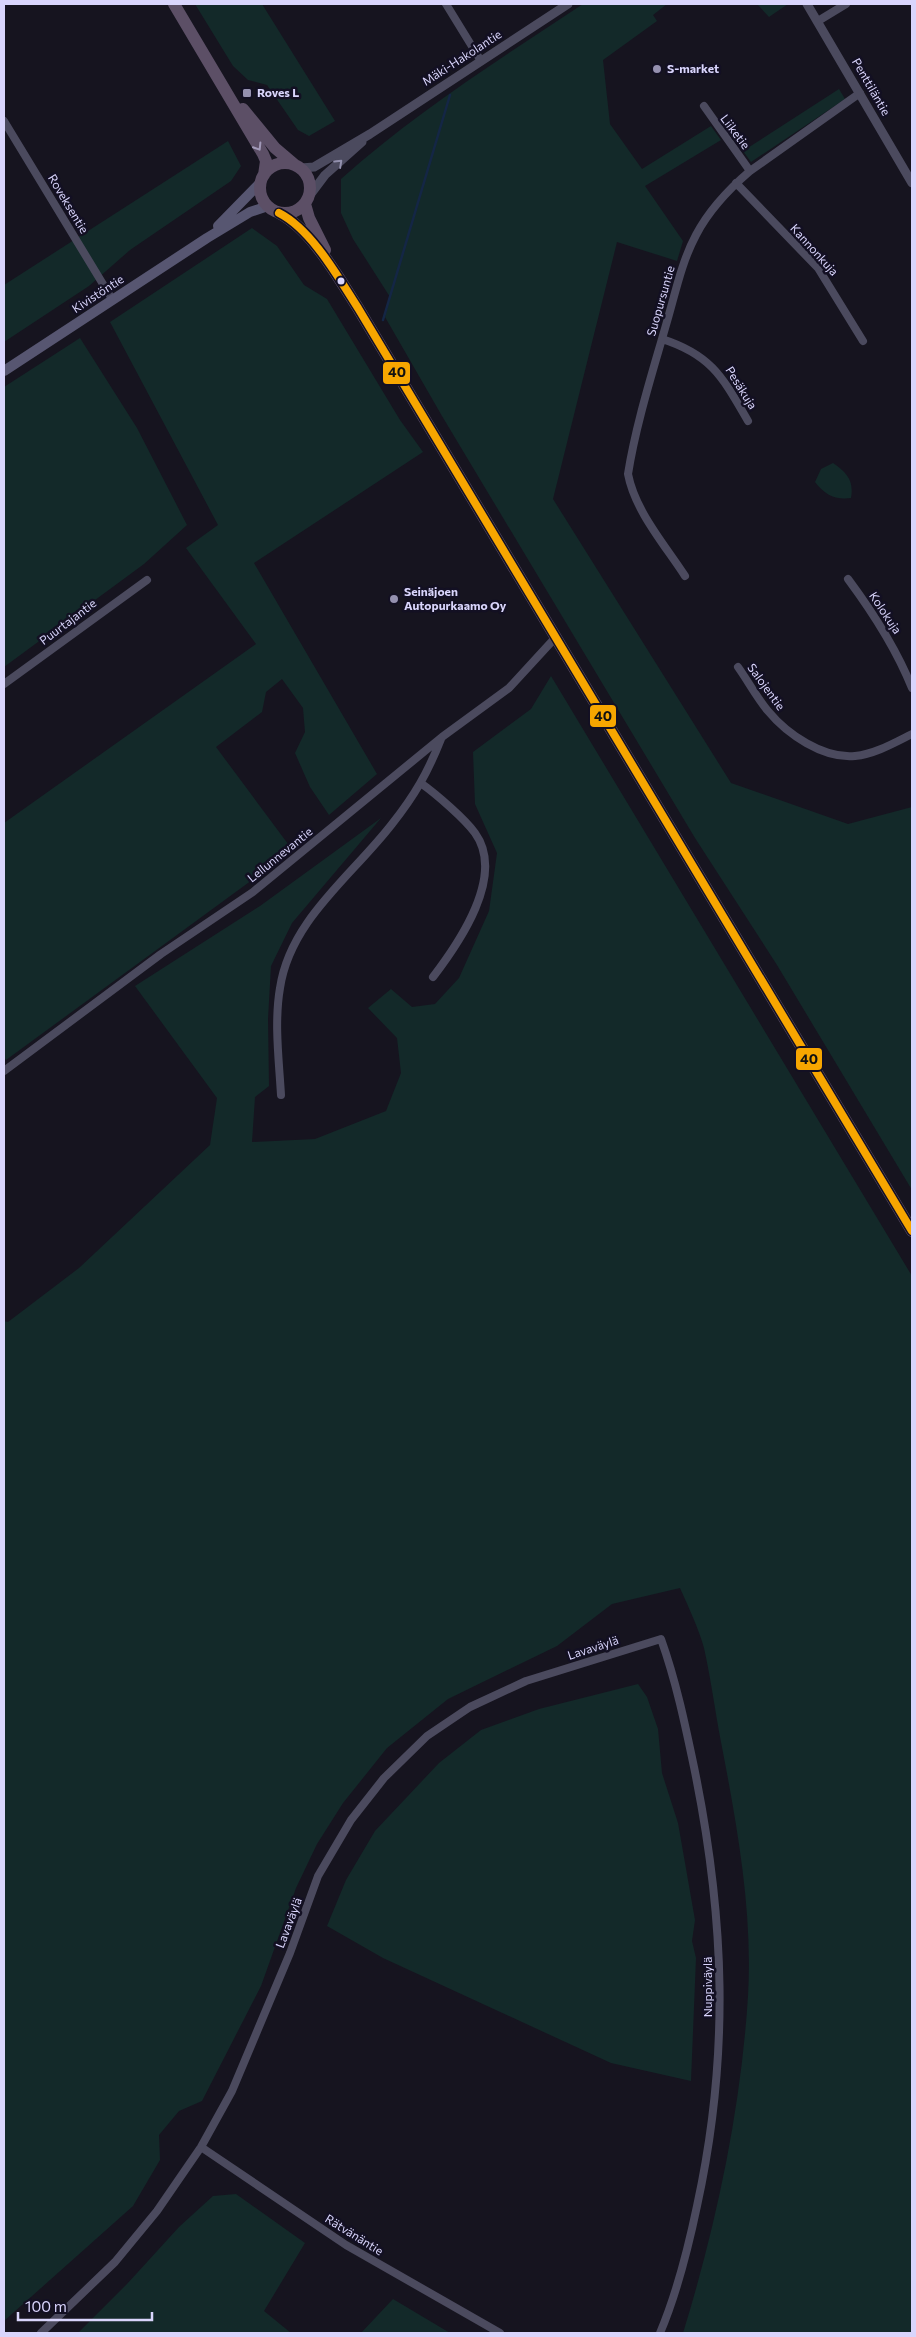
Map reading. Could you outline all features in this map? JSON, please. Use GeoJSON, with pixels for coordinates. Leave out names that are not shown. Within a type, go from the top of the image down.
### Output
{"type":"FeatureCollection","features":[{"type":"Feature","properties":{"kind":"highway"},"geometry":{"type":"LineString","coordinates":[[174,4],[263,154],[266,162],[262,178],[261,195],[268,206],[290,218],[300,228],[342,284]]}},
{"type":"Feature","properties":{"kind":"highway"},"geometry":{"type":"LineString","coordinates":[[226,90],[275,148],[298,166],[308,177],[307,200],[309,218],[342,284],[912,1231]]}},
{"type":"Feature","properties":{"kind":"highway"},"geometry":{"type":"LineString","coordinates":[[262,178],[274,165],[288,163],[298,166]]}},
{"type":"Feature","properties":{"kind":"highway"},"geometry":{"type":"LineString","coordinates":[[279,213],[293,212],[307,200]]}},
{"type":"Feature","properties":{"kind":"main road","name":"Kivistöntie"},"geometry":{"type":"LineString","coordinates":[[207,238],[262,178]]}},
{"type":"Feature","properties":{"kind":"main road","name":"Kivistöntie"},"geometry":{"type":"LineString","coordinates":[[4,371],[207,238],[250,212],[268,206]]}},
{"type":"Feature","properties":{"kind":"street"},"geometry":{"type":"LineString","coordinates":[[446,4],[481,61]]}},
{"type":"Feature","properties":{"kind":"street","name":"Mäki-Hakolantie"},"geometry":{"type":"LineString","coordinates":[[298,166],[314,166],[370,134],[568,4]]}},
{"type":"Feature","properties":{"kind":"street","name":"Penttiläntie"},"geometry":{"type":"LineString","coordinates":[[807,4],[911,179]]}},
{"type":"Feature","properties":{"kind":"street"},"geometry":{"type":"LineString","coordinates":[[818,21],[846,4]]}},
{"type":"Feature","properties":{"kind":"street","name":"Suopursuntie"},"geometry":{"type":"LineString","coordinates":[[685,576],[639,505],[631,489],[628,474],[662,338],[685,258],[696,234],[710,212],[736,183],[860,93]]}},
{"type":"Feature","properties":{"kind":"street","name":"Liiketie"},"geometry":{"type":"LineString","coordinates":[[704,106],[750,171]]}},
{"type":"Feature","properties":{"kind":"street","name":"Roveksentie"},"geometry":{"type":"LineString","coordinates":[[4,121],[112,299]]}},
{"type":"Feature","properties":{"kind":"street","name":"Mäki-Hakolantie"},"geometry":{"type":"LineString","coordinates":[[307,200],[325,175],[370,134]]}},
{"type":"Feature","properties":{"kind":"street","name":"Kannonkuja"},"geometry":{"type":"LineString","coordinates":[[736,183],[818,268],[863,341]]}},
{"type":"Feature","properties":{"kind":"street","name":"Pesäkuja"},"geometry":{"type":"LineString","coordinates":[[662,338],[678,344],[712,365],[724,380],[748,421]]}},
{"type":"Feature","properties":{"kind":"street","name":"Kolokuja"},"geometry":{"type":"LineString","coordinates":[[848,579],[882,627],[900,658],[912,688]]}},
{"type":"Feature","properties":{"kind":"street","name":"Puurtajantie"},"geometry":{"type":"LineString","coordinates":[[4,684],[147,580]]}},
{"type":"Feature","properties":{"kind":"street","name":"Lellunnevantie"},"geometry":{"type":"LineString","coordinates":[[4,1071],[162,954],[253,892],[442,737],[509,688],[555,638]]}},
{"type":"Feature","properties":{"kind":"street","name":"Salojentie"},"geometry":{"type":"LineString","coordinates":[[738,667],[768,711],[783,726],[822,750],[839,755],[854,756],[874,751],[912,734]]}},
{"type":"Feature","properties":{"kind":"street"},"geometry":{"type":"LineString","coordinates":[[281,1095],[277,1044],[280,988],[293,947],[310,918],[392,825],[422,784],[442,737]]}},
{"type":"Feature","properties":{"kind":"street"},"geometry":{"type":"LineString","coordinates":[[422,784],[475,833],[483,851],[484,878],[477,905],[456,948],[433,977]]}},
{"type":"Feature","properties":{"kind":"street","name":"Lavaväylä"},"geometry":{"type":"LineString","coordinates":[[41,2333],[115,2262],[156,2211],[201,2147],[232,2091],[290,1953],[318,1876],[351,1820],[384,1778],[427,1736],[470,1707],[526,1681],[661,1639]]}},
{"type":"Feature","properties":{"kind":"street","name":"Nuppiväylä"},"geometry":{"type":"LineString","coordinates":[[660,2333],[689,2245],[706,2164],[718,2076],[721,1987],[719,1938],[709,1849],[678,1693],[661,1639]]}},
{"type":"Feature","properties":{"kind":"street","name":"Rätvänäntie"},"geometry":{"type":"LineString","coordinates":[[201,2147],[346,2244],[500,2333]]}},
{"type":"Feature","properties":{"kind":"green space"},"geometry":{"type":"Polygon","coordinates":[[[195,4],[262,4],[335,121],[309,136],[298,130],[267,85],[248,80],[233,66],[195,4]]]}},
{"type":"Feature","properties":{"kind":"green space"},"geometry":{"type":"Polygon","coordinates":[[[583,4],[667,4],[653,15],[657,21],[603,60],[610,124],[642,169],[711,126],[721,140],[645,186],[683,241],[677,261],[617,242],[553,499],[731,783],[848,824],[912,807],[912,1190],[777,965],[695,838],[442,416],[385,317],[390,297],[353,239],[341,213],[341,179],[370,154],[429,109],[583,4]]]}},
{"type":"Feature","properties":{"kind":"green space"},"geometry":{"type":"Polygon","coordinates":[[[757,4],[788,4],[769,17],[757,4]]]}},
{"type":"Feature","properties":{"kind":"green space"},"geometry":{"type":"Polygon","coordinates":[[[839,89],[845,99],[751,162],[743,151],[839,89]]]}},
{"type":"Feature","properties":{"kind":"green space"},"geometry":{"type":"Polygon","coordinates":[[[228,141],[241,166],[231,181],[130,250],[89,286],[4,342],[4,285],[228,141]]]}},
{"type":"Feature","properties":{"kind":"green space"},"geometry":{"type":"Polygon","coordinates":[[[252,228],[277,246],[304,285],[327,299],[400,420],[423,452],[254,563],[377,774],[329,815],[310,787],[295,753],[305,732],[303,708],[282,679],[266,692],[262,712],[216,747],[291,848],[248,883],[6,1060],[4,1057],[4,823],[256,644],[186,548],[218,525],[110,322],[252,228]]]}},
{"type":"Feature","properties":{"kind":"green space"},"geometry":{"type":"Polygon","coordinates":[[[80,338],[137,428],[187,525],[144,564],[4,667],[4,387],[80,338]]]}},
{"type":"Feature","properties":{"kind":"green space"},"geometry":{"type":"Polygon","coordinates":[[[833,463],[848,478],[852,492],[851,498],[831,496],[815,482],[821,469],[833,463]]]}},
{"type":"Feature","properties":{"kind":"green space"},"geometry":{"type":"Polygon","coordinates":[[[551,676],[912,1276],[912,2333],[683,2333],[706,2251],[733,2124],[745,2039],[749,1964],[746,1901],[742,1869],[733,1805],[709,1671],[699,1633],[680,1588],[612,1604],[557,1646],[448,1699],[387,1748],[343,1803],[317,1844],[296,1888],[261,1986],[202,2101],[179,2111],[159,2135],[160,2160],[133,2206],[4,2321],[4,1321],[8,1322],[79,1268],[210,1145],[217,1098],[135,986],[260,906],[381,818],[292,923],[271,966],[268,1019],[269,1086],[255,1097],[252,1142],[315,1139],[386,1111],[401,1073],[397,1038],[368,1008],[391,989],[412,1007],[435,1004],[459,978],[489,911],[497,853],[475,804],[473,752],[531,709],[551,676]]]}},
{"type":"Feature","properties":{"kind":"green space"},"geometry":{"type":"Polygon","coordinates":[[[638,1684],[647,1697],[658,1729],[662,1773],[678,1823],[695,1920],[692,1941],[696,1958],[691,2081],[611,2063],[383,1958],[327,1926],[346,1880],[375,1831],[439,1763],[481,1730],[539,1709],[638,1684]]]}},
{"type":"Feature","properties":{"kind":"green space"},"geometry":{"type":"Polygon","coordinates":[[[236,2194],[305,2243],[264,2311],[291,2333],[78,2333],[127,2284],[179,2227],[213,2196],[236,2194]]]}},
{"type":"Feature","properties":{"kind":"green space"},"geometry":{"type":"Polygon","coordinates":[[[393,2299],[450,2333],[361,2333],[393,2299]]]}},
{"type":"Feature","properties":{"kind":"waterway"},"geometry":{"type":"LineString","coordinates":[[383,320],[450,95]]}},
{"type":"Feature","properties":{"kind":"transit line","name":"40"},"geometry":{"type":"LineString","coordinates":[[279,213],[291,221],[313,242],[358,308],[912,1231]]}},
{"type":"Feature","properties":{"kind":"place","name":"S-market"},"geometry":{"type":"Point","coordinates":[657,69]}},
{"type":"Feature","properties":{"kind":"place","name":"Roves L"},"geometry":{"type":"Point","coordinates":[247,93]}},
{"type":"Feature","properties":{"kind":"place","name":"Seinäjoen Autopurkaamo Oy"},"geometry":{"type":"Point","coordinates":[394,599]}}]}
